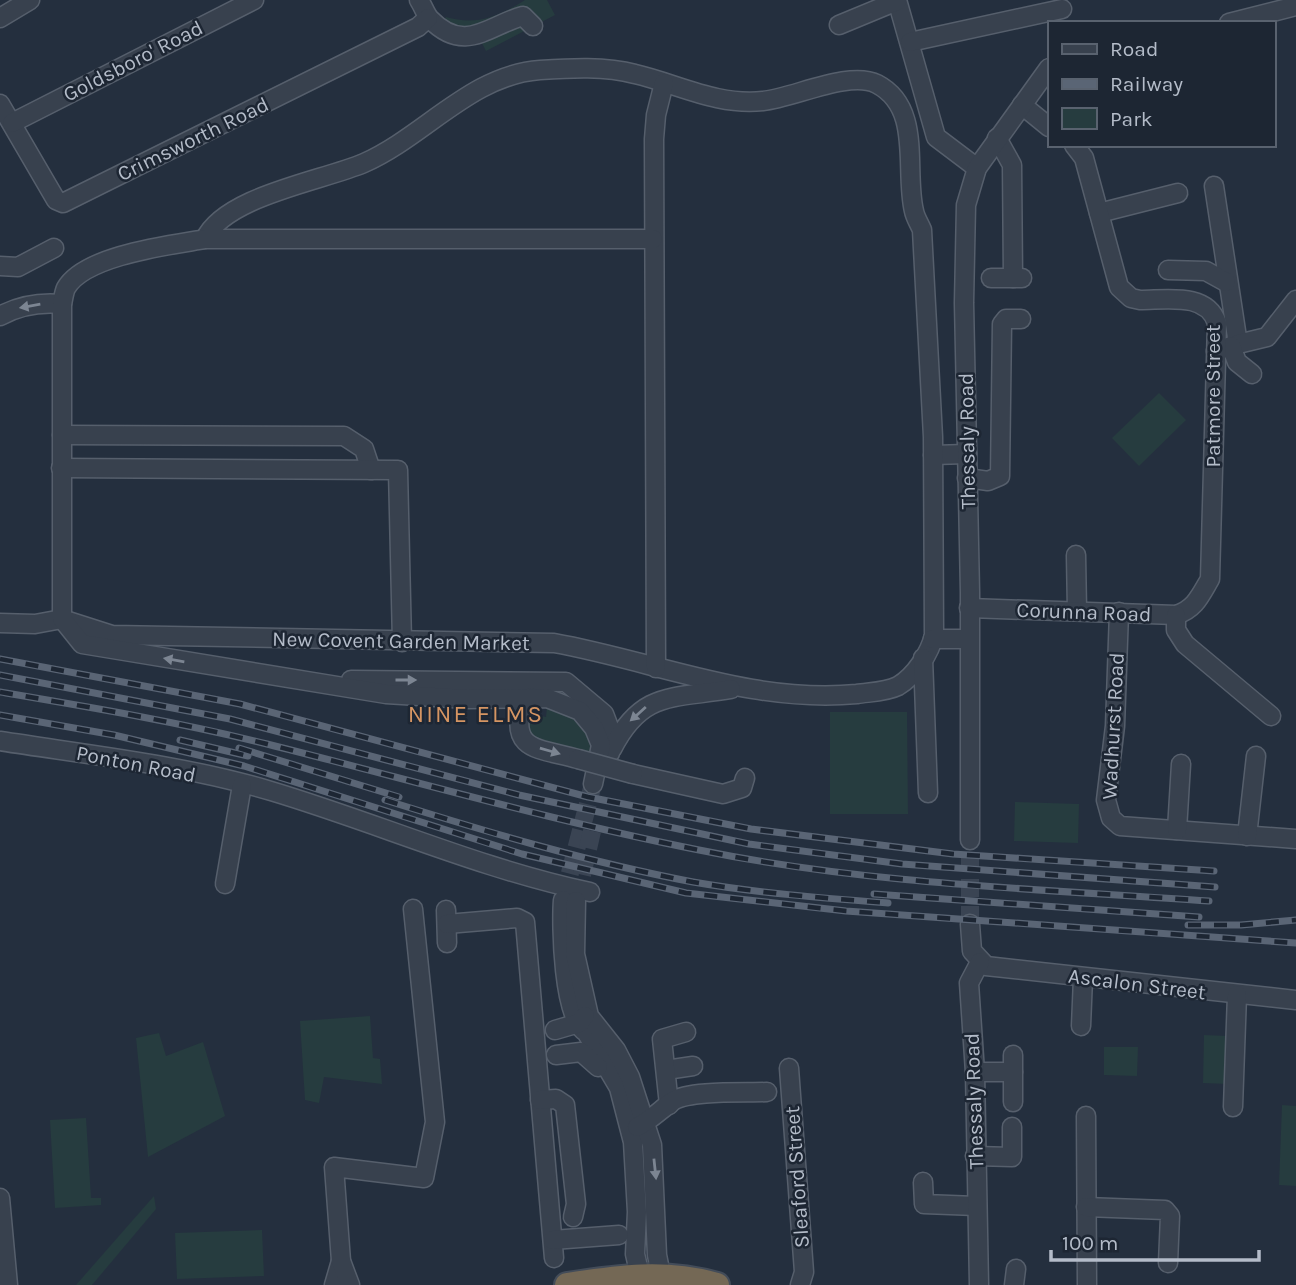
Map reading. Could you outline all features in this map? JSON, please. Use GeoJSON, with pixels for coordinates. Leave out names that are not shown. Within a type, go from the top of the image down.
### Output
{"type":"FeatureCollection","features":[{"type":"Feature","properties":{"kind":"highway"},"geometry":{"type":"LineString","coordinates":[[567,1285],[609,1277],[717,1285]]}},
{"type":"Feature","properties":{"kind":"street"},"geometry":{"type":"LineString","coordinates":[[0,18],[30,0]]}},
{"type":"Feature","properties":{"kind":"street","name":"Goldsboro' Road"},"geometry":{"type":"LineString","coordinates":[[12,123],[254,0]]}},
{"type":"Feature","properties":{"kind":"street"},"geometry":{"type":"LineString","coordinates":[[419,0],[428,18],[461,36],[489,32],[523,16],[533,26]]}},
{"type":"Feature","properties":{"kind":"street"},"geometry":{"type":"LineString","coordinates":[[839,24],[897,1],[936,137],[977,168]]}},
{"type":"Feature","properties":{"kind":"street"},"geometry":{"type":"LineString","coordinates":[[1239,21],[1295,10]]}},
{"type":"Feature","properties":{"kind":"street"},"geometry":{"type":"LineString","coordinates":[[910,42],[1061,11]]}},
{"type":"Feature","properties":{"kind":"street","name":"Crimsworth Road"},"geometry":{"type":"LineString","coordinates":[[0,104],[56,200],[63,204],[418,27],[428,18]]}},
{"type":"Feature","properties":{"kind":"street","name":"Thessaly Road"},"geometry":{"type":"LineString","coordinates":[[970,840],[966,205],[977,168],[1048,69]]}},
{"type":"Feature","properties":{"kind":"street"},"geometry":{"type":"LineString","coordinates":[[205,239],[210,229],[225,216],[272,194],[376,157],[481,87],[502,78],[542,70],[626,71],[730,102],[763,101],[851,80],[877,84],[892,96],[906,126],[911,155],[914,212],[922,230],[933,454],[933,639],[969,639]]}},
{"type":"Feature","properties":{"kind":"street"},"geometry":{"type":"LineString","coordinates":[[656,668],[654,124],[664,83]]}},
{"type":"Feature","properties":{"kind":"street"},"geometry":{"type":"LineString","coordinates":[[1021,105],[1048,126]]}},
{"type":"Feature","properties":{"kind":"street"},"geometry":{"type":"LineString","coordinates":[[991,278],[1018,278],[1012,165],[997,138]]}},
{"type":"Feature","properties":{"kind":"street","name":"Patmore Street"},"geometry":{"type":"LineString","coordinates":[[1076,147],[1084,158],[1119,287],[1132,298],[1140,300],[1204,303],[1213,312],[1228,347],[1210,579],[1196,604]]}},
{"type":"Feature","properties":{"kind":"street"},"geometry":{"type":"LineString","coordinates":[[1214,186],[1226,282],[1238,328],[1228,347]]}},
{"type":"Feature","properties":{"kind":"street"},"geometry":{"type":"LineString","coordinates":[[1099,213],[1178,192]]}},
{"type":"Feature","properties":{"kind":"street"},"geometry":{"type":"LineString","coordinates":[[531,697],[467,699],[398,695],[242,672],[82,644],[62,619],[62,304],[66,288],[85,272],[139,251],[205,239],[653,239]]}},
{"type":"Feature","properties":{"kind":"street"},"geometry":{"type":"LineString","coordinates":[[0,266],[18,267],[54,248]]}},
{"type":"Feature","properties":{"kind":"street"},"geometry":{"type":"LineString","coordinates":[[1168,270],[1206,271],[1226,282]]}},
{"type":"Feature","properties":{"kind":"street"},"geometry":{"type":"LineString","coordinates":[[1228,347],[1267,337],[1296,300]]}},
{"type":"Feature","properties":{"kind":"street"},"geometry":{"type":"LineString","coordinates":[[0,316],[31,305],[62,304]]}},
{"type":"Feature","properties":{"kind":"street"},"geometry":{"type":"LineString","coordinates":[[967,478],[988,481],[1000,476],[1002,324],[1006,319],[1021,319]]}},
{"type":"Feature","properties":{"kind":"street"},"geometry":{"type":"LineString","coordinates":[[1228,347],[1237,362],[1252,374]]}},
{"type":"Feature","properties":{"kind":"street"},"geometry":{"type":"LineString","coordinates":[[61,435],[344,436],[364,449],[371,470]]}},
{"type":"Feature","properties":{"kind":"street"},"geometry":{"type":"LineString","coordinates":[[933,454],[967,454]]}},
{"type":"Feature","properties":{"kind":"street"},"geometry":{"type":"LineString","coordinates":[[61,468],[398,470],[402,642]]}},
{"type":"Feature","properties":{"kind":"street"},"geometry":{"type":"LineString","coordinates":[[1076,555],[1077,611]]}},
{"type":"Feature","properties":{"kind":"street","name":"Corunna Road"},"geometry":{"type":"LineString","coordinates":[[969,608],[1176,615],[1189,611],[1196,604]]}},
{"type":"Feature","properties":{"kind":"street","name":"Wadhurst Road"},"geometry":{"type":"LineString","coordinates":[[1119,612],[1115,726],[1106,800],[1111,818],[1120,826],[1296,839]]}},
{"type":"Feature","properties":{"kind":"street"},"geometry":{"type":"LineString","coordinates":[[1176,615],[1177,630],[1185,644],[1271,716]]}},
{"type":"Feature","properties":{"kind":"street"},"geometry":{"type":"LineString","coordinates":[[0,623],[35,624],[62,619]]}},
{"type":"Feature","properties":{"kind":"street","name":"New Covent Garden Market"},"geometry":{"type":"LineString","coordinates":[[62,619],[112,635],[554,643],[737,688],[836,696],[897,686],[909,678],[933,639]]}},
{"type":"Feature","properties":{"kind":"street"},"geometry":{"type":"LineString","coordinates":[[923,658],[928,793]]}},
{"type":"Feature","properties":{"kind":"street"},"geometry":{"type":"LineString","coordinates":[[242,672],[254,667],[299,671],[340,680],[566,682],[604,714],[611,735],[610,753]]}},
{"type":"Feature","properties":{"kind":"street","name":"New Covent Garden Market"},"geometry":{"type":"LineString","coordinates":[[531,697],[547,698],[580,711],[594,728],[601,745],[598,785],[622,729],[650,703],[666,698],[737,688]]}},
{"type":"Feature","properties":{"kind":"street"},"geometry":{"type":"LineString","coordinates":[[531,697],[523,703],[517,721],[518,731],[525,742],[634,774],[723,794],[741,788],[745,778]]}},
{"type":"Feature","properties":{"kind":"street","name":"Ponton Road"},"geometry":{"type":"LineString","coordinates":[[0,741],[137,762],[270,791],[527,876],[576,898],[565,976],[586,1025]]}},
{"type":"Feature","properties":{"kind":"street"},"geometry":{"type":"LineString","coordinates":[[1247,836],[1256,756]]}},
{"type":"Feature","properties":{"kind":"street"},"geometry":{"type":"LineString","coordinates":[[1177,830],[1181,764]]}},
{"type":"Feature","properties":{"kind":"street"},"geometry":{"type":"LineString","coordinates":[[225,884],[242,785]]}},
{"type":"Feature","properties":{"kind":"street"},"geometry":{"type":"LineString","coordinates":[[350,1285],[341,1261],[334,1167],[425,1178],[435,1122],[413,909]]}},
{"type":"Feature","properties":{"kind":"street"},"geometry":{"type":"LineString","coordinates":[[447,943],[446,917],[517,918],[525,922],[554,1258]]}},
{"type":"Feature","properties":{"kind":"street"},"geometry":{"type":"LineString","coordinates":[[966,931],[972,951],[980,962]]}},
{"type":"Feature","properties":{"kind":"street","name":"Thessaly Road"},"geometry":{"type":"LineString","coordinates":[[979,1285],[975,1072],[970,983],[980,962]]}},
{"type":"Feature","properties":{"kind":"street","name":"Ascalon Street"},"geometry":{"type":"LineString","coordinates":[[980,962],[986,966],[1083,978],[1296,1000]]}},
{"type":"Feature","properties":{"kind":"street"},"geometry":{"type":"LineString","coordinates":[[1081,1026],[1083,978]]}},
{"type":"Feature","properties":{"kind":"street"},"geometry":{"type":"LineString","coordinates":[[1233,1107],[1237,995]]}},
{"type":"Feature","properties":{"kind":"street"},"geometry":{"type":"LineString","coordinates":[[586,1025],[556,1043],[588,1055],[638,1126]]}},
{"type":"Feature","properties":{"kind":"street"},"geometry":{"type":"LineString","coordinates":[[586,1025],[625,1108]]}},
{"type":"Feature","properties":{"kind":"street"},"geometry":{"type":"LineString","coordinates":[[586,1025],[616,1050],[638,1126],[635,1240],[651,1280]]}},
{"type":"Feature","properties":{"kind":"street"},"geometry":{"type":"LineString","coordinates":[[669,1105],[662,1039],[686,1032]]}},
{"type":"Feature","properties":{"kind":"street"},"geometry":{"type":"LineString","coordinates":[[975,1072],[1013,1064],[1013,1102]]}},
{"type":"Feature","properties":{"kind":"street"},"geometry":{"type":"LineString","coordinates":[[666,1070],[693,1066]]}},
{"type":"Feature","properties":{"kind":"street","name":"Sleaford Street"},"geometry":{"type":"LineString","coordinates":[[789,1068],[804,1272],[800,1285]]}},
{"type":"Feature","properties":{"kind":"street"},"geometry":{"type":"LineString","coordinates":[[638,1126],[688,1096],[767,1092]]}},
{"type":"Feature","properties":{"kind":"street"},"geometry":{"type":"LineString","coordinates":[[540,1100],[556,1099],[565,1105],[576,1204],[573,1217]]}},
{"type":"Feature","properties":{"kind":"street"},"geometry":{"type":"LineString","coordinates":[[1086,1116],[1087,1285]]}},
{"type":"Feature","properties":{"kind":"street"},"geometry":{"type":"LineString","coordinates":[[975,1156],[1012,1157],[1012,1127]]}},
{"type":"Feature","properties":{"kind":"street"},"geometry":{"type":"LineString","coordinates":[[923,1182],[924,1204],[976,1206]]}},
{"type":"Feature","properties":{"kind":"street"},"geometry":{"type":"LineString","coordinates":[[0,1198],[8,1285]]}},
{"type":"Feature","properties":{"kind":"street"},"geometry":{"type":"LineString","coordinates":[[1086,1207],[1165,1210],[1170,1216],[1168,1263]]}},
{"type":"Feature","properties":{"kind":"street"},"geometry":{"type":"LineString","coordinates":[[553,1240],[619,1235]]}},
{"type":"Feature","properties":{"kind":"street"},"geometry":{"type":"LineString","coordinates":[[334,1285],[341,1261]]}},
{"type":"Feature","properties":{"kind":"green space"},"geometry":{"type":"Polygon","coordinates":[[[525,0],[547,0],[555,15],[486,51],[481,41],[439,33],[446,17],[478,20],[506,11],[525,0]]]}},
{"type":"Feature","properties":{"kind":"green space"},"geometry":{"type":"Polygon","coordinates":[[[1159,393],[1186,420],[1139,466],[1112,438],[1159,393]]]}},
{"type":"Feature","properties":{"kind":"green space"},"geometry":{"type":"Polygon","coordinates":[[[541,705],[541,716],[546,717],[547,707],[579,723],[588,736],[593,754],[529,738],[527,711],[541,705]]]}},
{"type":"Feature","properties":{"kind":"green space"},"geometry":{"type":"Polygon","coordinates":[[[830,712],[907,712],[908,814],[830,814],[830,712]]]}},
{"type":"Feature","properties":{"kind":"green space"},"geometry":{"type":"Polygon","coordinates":[[[1015,802],[1079,804],[1078,843],[1014,841],[1015,802]]]}},
{"type":"Feature","properties":{"kind":"green space"},"geometry":{"type":"Polygon","coordinates":[[[370,1016],[373,1058],[380,1059],[382,1084],[324,1077],[319,1103],[305,1100],[300,1021],[370,1016]]]}},
{"type":"Feature","properties":{"kind":"green space"},"geometry":{"type":"Polygon","coordinates":[[[159,1033],[166,1056],[203,1042],[225,1116],[148,1157],[136,1038],[159,1033]]]}},
{"type":"Feature","properties":{"kind":"green space"},"geometry":{"type":"Polygon","coordinates":[[[1204,1035],[1228,1036],[1227,1084],[1203,1083],[1204,1035]]]}},
{"type":"Feature","properties":{"kind":"green space"},"geometry":{"type":"Polygon","coordinates":[[[1104,1047],[1138,1047],[1137,1076],[1104,1075],[1104,1047]]]}},
{"type":"Feature","properties":{"kind":"green space"},"geometry":{"type":"Polygon","coordinates":[[[1282,1105],[1296,1106],[1296,1186],[1279,1185],[1282,1105]]]}},
{"type":"Feature","properties":{"kind":"green space"},"geometry":{"type":"Polygon","coordinates":[[[86,1118],[91,1198],[101,1198],[101,1205],[55,1208],[50,1120],[86,1118]]]}},
{"type":"Feature","properties":{"kind":"green space"},"geometry":{"type":"Polygon","coordinates":[[[154,1196],[156,1209],[92,1285],[76,1285],[154,1196]]]}},
{"type":"Feature","properties":{"kind":"green space"},"geometry":{"type":"Polygon","coordinates":[[[262,1230],[264,1276],[177,1279],[175,1233],[262,1230]]]}},
{"type":"Feature","properties":{"kind":"tunnel"},"geometry":{"type":"LineString","coordinates":[[563,900],[593,784]]}},
{"type":"Feature","properties":{"kind":"tunnel"},"geometry":{"type":"LineString","coordinates":[[576,901],[593,827]]}},
{"type":"Feature","properties":{"kind":"tunnel"},"geometry":{"type":"LineString","coordinates":[[970,840],[970,924]]}},
{"type":"Feature","properties":{"kind":"railway"},"geometry":{"type":"LineString","coordinates":[[0,659],[240,704],[588,797],[751,829],[953,854],[1214,871]]}},
{"type":"Feature","properties":{"kind":"railway"},"geometry":{"type":"LineString","coordinates":[[0,675],[230,719],[519,795],[749,844],[902,864],[1215,887]]}},
{"type":"Feature","properties":{"kind":"railway"},"geometry":{"type":"LineString","coordinates":[[0,692],[134,715],[234,736],[590,826],[762,861],[825,871],[953,884],[1209,901]]}},
{"type":"Feature","properties":{"kind":"railway"},"geometry":{"type":"LineString","coordinates":[[0,715],[114,735],[244,766],[522,854],[686,893],[846,911],[1296,943]]}},
{"type":"Feature","properties":{"kind":"railway"},"geometry":{"type":"LineString","coordinates":[[180,740],[248,756]]}},
{"type":"Feature","properties":{"kind":"railway"},"geometry":{"type":"LineString","coordinates":[[239,748],[399,797]]}},
{"type":"Feature","properties":{"kind":"railway"},"geometry":{"type":"LineString","coordinates":[[385,800],[538,846],[693,882],[888,903]]}},
{"type":"Feature","properties":{"kind":"railway"},"geometry":{"type":"LineString","coordinates":[[874,894],[1199,917]]}},
{"type":"Feature","properties":{"kind":"railway"},"geometry":{"type":"LineString","coordinates":[[1188,925],[1241,925],[1296,920]]}},
{"type":"Feature","properties":{"kind":"district","name":"NINE ELMS"},"geometry":{"type":"Point","coordinates":[476,714]}}]}
